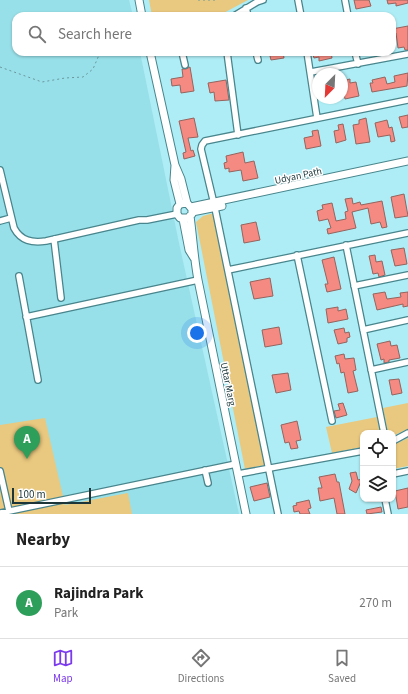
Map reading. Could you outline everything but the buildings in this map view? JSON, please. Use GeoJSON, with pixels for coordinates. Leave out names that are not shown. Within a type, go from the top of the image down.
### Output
{"type":"FeatureCollection","features":[{"type":"Feature","properties":{"kind":"main road"},"geometry":{"type":"LineString","coordinates":[[139,0],[141,12]]}},
{"type":"Feature","properties":{"kind":"main road","name":"Uttar Marg"},"geometry":{"type":"LineString","coordinates":[[151,56],[175,165],[182,179],[185,211],[195,249],[194,258],[198,280],[246,514]]}},
{"type":"Feature","properties":{"kind":"main road","name":"Udyan Path"},"geometry":{"type":"LineString","coordinates":[[214,205],[408,161]]}},
{"type":"Feature","properties":{"kind":"main road","name":"Udyan Path"},"geometry":{"type":"LineString","coordinates":[[185,211],[408,166]]}},
{"type":"Feature","properties":{"kind":"street"},"geometry":{"type":"LineString","coordinates":[[240,12],[263,0]]}},
{"type":"Feature","properties":{"kind":"street"},"geometry":{"type":"LineString","coordinates":[[298,0],[300,12]]}},
{"type":"Feature","properties":{"kind":"street"},"geometry":{"type":"LineString","coordinates":[[345,0],[347,12]]}},
{"type":"Feature","properties":{"kind":"street"},"geometry":{"type":"LineString","coordinates":[[246,8],[247,12]]}},
{"type":"Feature","properties":{"kind":"street"},"geometry":{"type":"LineString","coordinates":[[311,72],[408,54]]}},
{"type":"Feature","properties":{"kind":"street"},"geometry":{"type":"LineString","coordinates":[[183,56],[185,65]]}},
{"type":"Feature","properties":{"kind":"street"},"geometry":{"type":"LineString","coordinates":[[227,56],[238,135]]}},
{"type":"Feature","properties":{"kind":"street"},"geometry":{"type":"LineString","coordinates":[[257,56],[258,60]]}},
{"type":"Feature","properties":{"kind":"street"},"geometry":{"type":"LineString","coordinates":[[308,56],[317,118]]}},
{"type":"Feature","properties":{"kind":"street"},"geometry":{"type":"LineString","coordinates":[[356,56],[358,64]]}},
{"type":"Feature","properties":{"kind":"street"},"geometry":{"type":"LineString","coordinates":[[278,514],[228,270],[201,149],[202,145],[206,141],[408,100]]}},
{"type":"Feature","properties":{"kind":"street"},"geometry":{"type":"LineString","coordinates":[[0,170],[3,193],[14,228],[17,235],[26,241],[36,242],[54,239],[185,211]]}},
{"type":"Feature","properties":{"kind":"street"},"geometry":{"type":"LineString","coordinates":[[0,221],[11,218]]}},
{"type":"Feature","properties":{"kind":"street"},"geometry":{"type":"LineString","coordinates":[[228,270],[408,233]]}},
{"type":"Feature","properties":{"kind":"street"},"geometry":{"type":"LineString","coordinates":[[54,239],[61,298]]}},
{"type":"Feature","properties":{"kind":"street"},"geometry":{"type":"LineString","coordinates":[[346,245],[383,430]]}},
{"type":"Feature","properties":{"kind":"street"},"geometry":{"type":"LineString","coordinates":[[297,255],[332,421]]}},
{"type":"Feature","properties":{"kind":"street"},"geometry":{"type":"LineString","coordinates":[[354,286],[408,275]]}},
{"type":"Feature","properties":{"kind":"street"},"geometry":{"type":"LineString","coordinates":[[19,276],[38,380]]}},
{"type":"Feature","properties":{"kind":"street"},"geometry":{"type":"LineString","coordinates":[[26,317],[198,280]]}},
{"type":"Feature","properties":{"kind":"street"},"geometry":{"type":"LineString","coordinates":[[363,330],[408,320]]}},
{"type":"Feature","properties":{"kind":"street"},"geometry":{"type":"LineString","coordinates":[[371,370],[408,362]]}},
{"type":"Feature","properties":{"kind":"street"},"geometry":{"type":"LineString","coordinates":[[396,439],[408,433]]}},
{"type":"Feature","properties":{"kind":"street"},"geometry":{"type":"LineString","coordinates":[[238,474],[360,452]]}},
{"type":"Feature","properties":{"kind":"street"},"geometry":{"type":"LineString","coordinates":[[0,513],[236,464]]}},
{"type":"Feature","properties":{"kind":"street"},"geometry":{"type":"LineString","coordinates":[[205,470],[208,483]]}},
{"type":"Feature","properties":{"kind":"street"},"geometry":{"type":"LineString","coordinates":[[0,471],[9,511]]}},
{"type":"Feature","properties":{"kind":"street"},"geometry":{"type":"LineString","coordinates":[[396,473],[408,471]]}},
{"type":"Feature","properties":{"kind":"street"},"geometry":{"type":"LineString","coordinates":[[386,502],[388,514]]}},
{"type":"Feature","properties":{"kind":"path"},"geometry":{"type":"LineString","coordinates":[[198,0],[218,0]]}},
{"type":"Feature","properties":{"kind":"path"},"geometry":{"type":"LineString","coordinates":[[0,67],[42,82],[83,77],[93,69],[99,56]]}},
{"type":"Feature","properties":{"kind":"shaded area"},"geometry":{"type":"Polygon","coordinates":[[[0,0],[129,0],[132,12],[12,12],[12,56],[141,56],[179,243],[239,514],[0,514],[0,0]]]}},
{"type":"Feature","properties":{"kind":"shaded area"},"geometry":{"type":"Polygon","coordinates":[[[149,0],[248,0],[226,12],[151,12],[149,0]]]}},
{"type":"Feature","properties":{"kind":"shaded area"},"geometry":{"type":"Polygon","coordinates":[[[214,213],[266,465],[245,469],[196,222],[203,216],[214,213]]]}},
{"type":"Feature","properties":{"kind":"shaded area"},"geometry":{"type":"Polygon","coordinates":[[[408,403],[408,429],[396,435],[396,430],[387,430],[383,408],[408,403]]]}},
{"type":"Feature","properties":{"kind":"shaded area"},"geometry":{"type":"Polygon","coordinates":[[[377,417],[379,430],[360,430],[360,448],[332,453],[326,427],[377,417]]]}},
{"type":"Feature","properties":{"kind":"shaded area"},"geometry":{"type":"Polygon","coordinates":[[[45,418],[65,505],[128,493],[132,514],[0,514],[0,425],[45,418]]]}},
{"type":"Feature","properties":{"kind":"shaded area"},"geometry":{"type":"Polygon","coordinates":[[[408,438],[408,466],[396,468],[396,444],[408,438]]]}},
{"type":"Feature","properties":{"kind":"place","name":"Rajindra Park"},"geometry":{"type":"Point","coordinates":[27,459]}}]}
